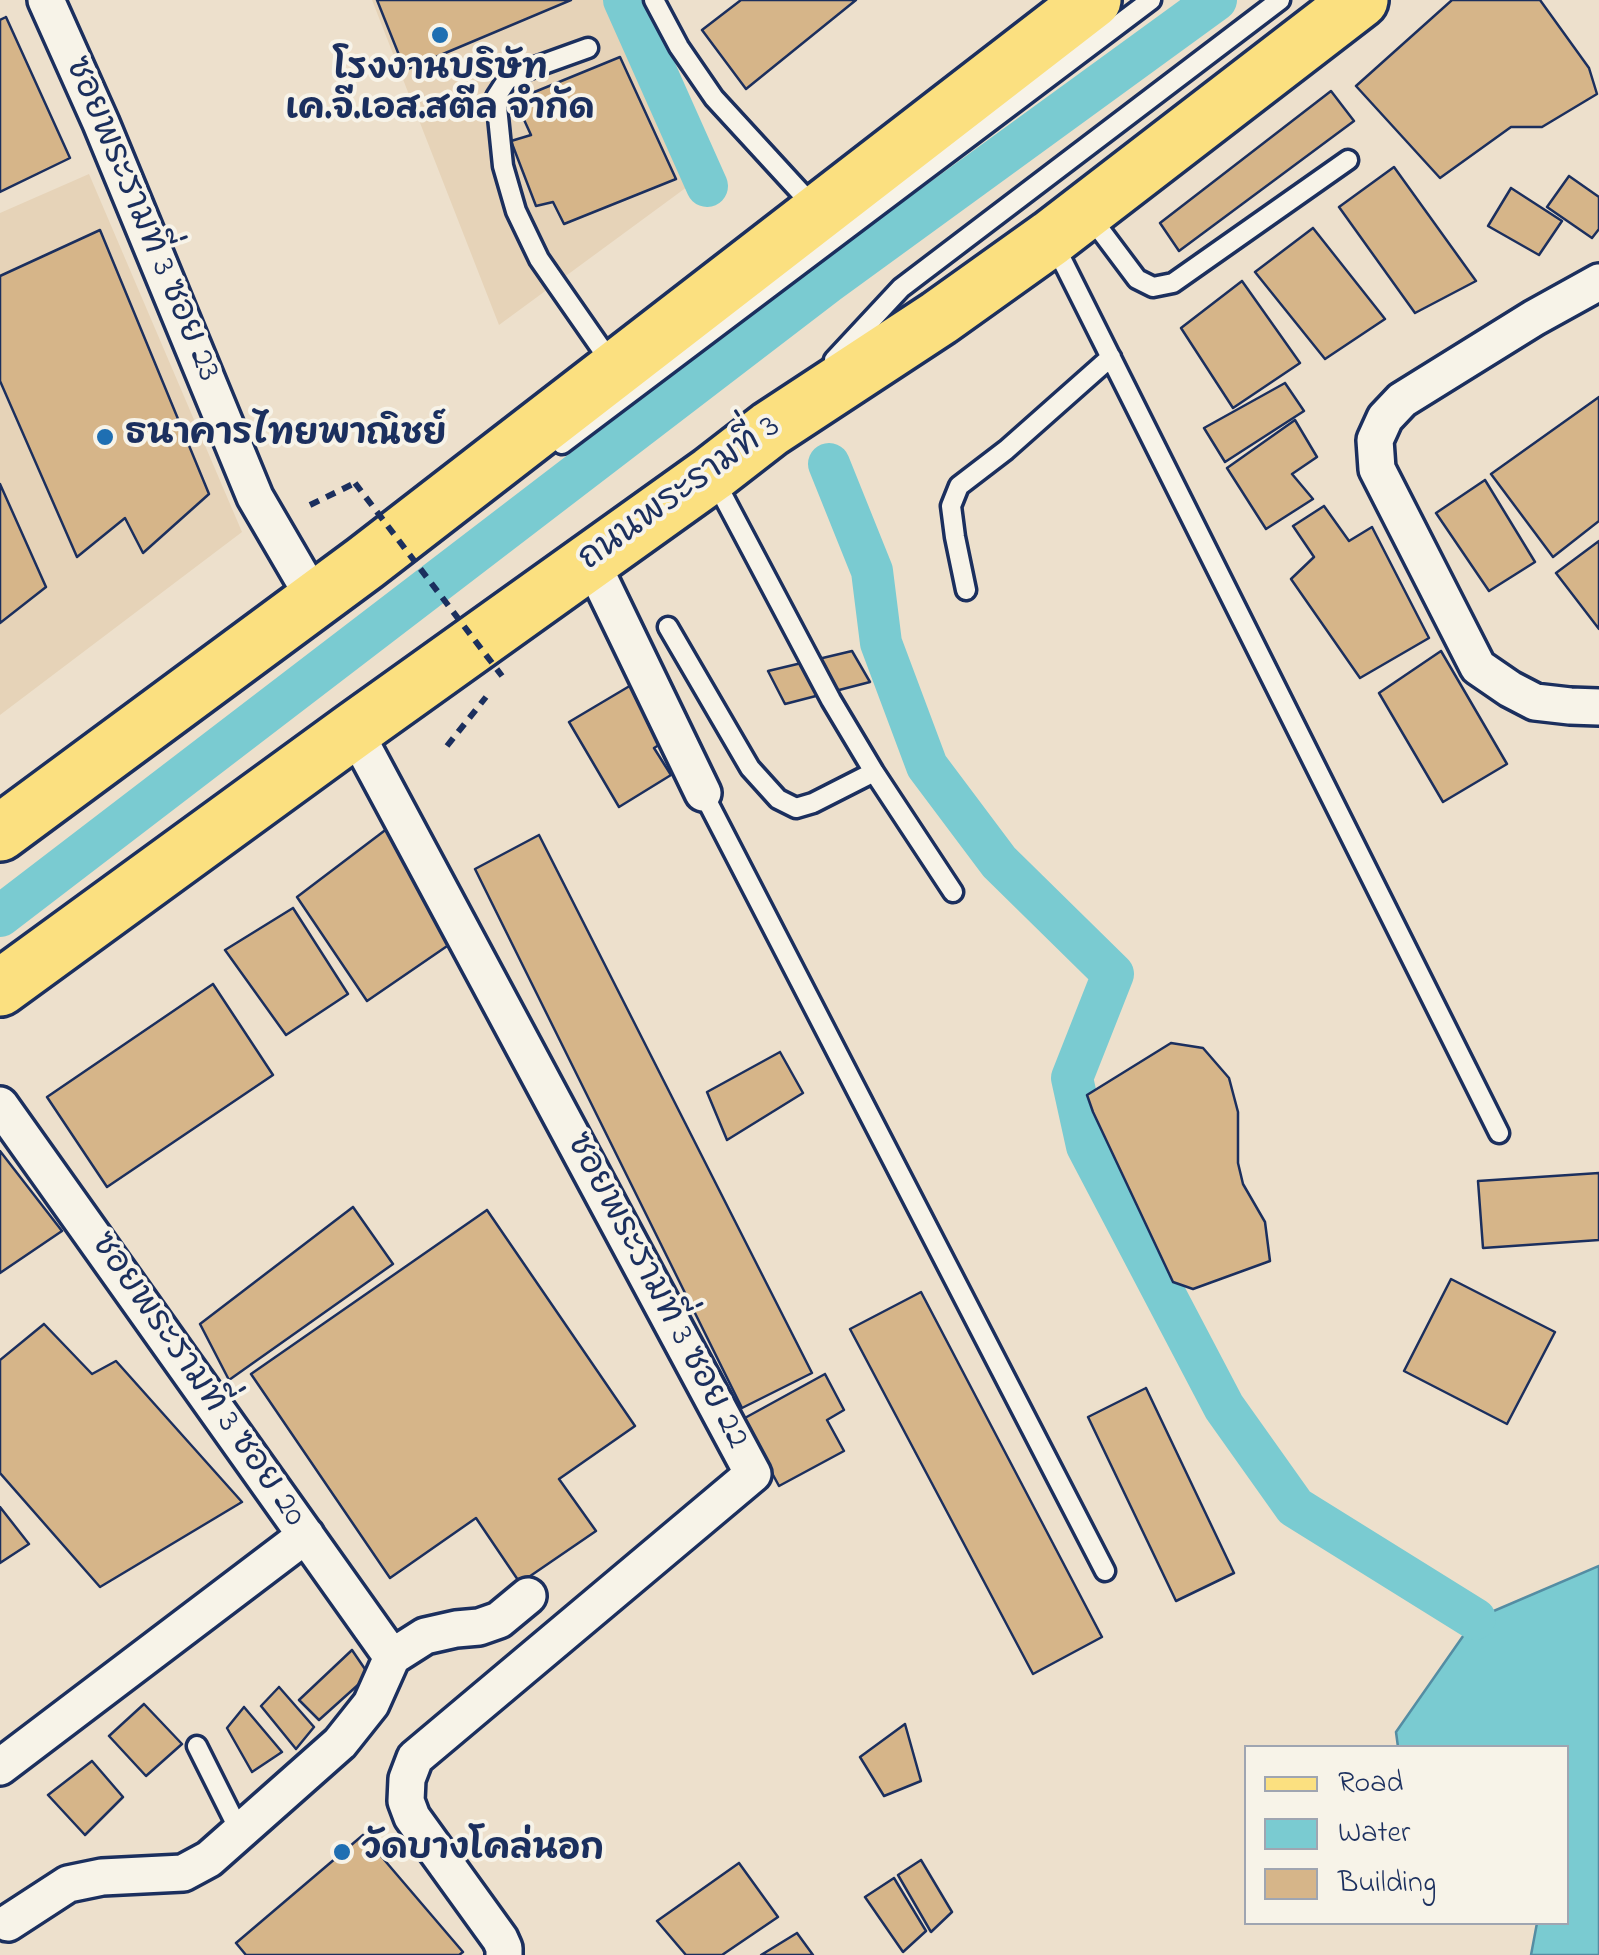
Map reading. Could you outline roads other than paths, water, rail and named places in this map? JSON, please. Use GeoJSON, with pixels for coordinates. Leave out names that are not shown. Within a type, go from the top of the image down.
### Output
{"type":"FeatureCollection","features":[{"type":"Feature","properties":{"kind":"main road"},"geometry":{"type":"LineString","coordinates":[[0,833],[364,563],[1093,0]]}},
{"type":"Feature","properties":{"kind":"main road","name":"ถนนพระรามที่ 3"},"geometry":{"type":"LineString","coordinates":[[0,988],[770,429],[939,318],[1360,0]]}},
{"type":"Feature","properties":{"kind":"street","name":"ซอยพระรามที่ 3 ซอย 23"},"geometry":{"type":"LineString","coordinates":[[46,0],[101,123],[255,497],[315,600]]}},
{"type":"Feature","properties":{"kind":"street"},"geometry":{"type":"LineString","coordinates":[[1599,282],[1402,400],[1385,418],[1375,440],[1377,469],[1478,668],[1535,702],[1599,706]]}},
{"type":"Feature","properties":{"kind":"street"},"geometry":{"type":"LineString","coordinates":[[591,561],[703,793]]}},
{"type":"Feature","properties":{"kind":"street","name":"ซอยพระรามที่ 3 ซอย 22"},"geometry":{"type":"LineString","coordinates":[[354,730],[753,1474],[414,1758],[406,1779],[406,1801],[412,1817],[500,1939],[504,1955]]}},
{"type":"Feature","properties":{"kind":"street","name":"ซอยพระรามที่ 3 ซอย 20"},"geometry":{"type":"LineString","coordinates":[[0,1104],[392,1657]]}},
{"type":"Feature","properties":{"kind":"street"},"geometry":{"type":"LineString","coordinates":[[0,1766],[306,1535]]}},
{"type":"Feature","properties":{"kind":"street"},"geometry":{"type":"LineString","coordinates":[[8,1923],[68,1884],[102,1877],[183,1873],[209,1858],[340,1742],[371,1704],[392,1657],[425,1636],[500,1620],[528,1596]]}},
{"type":"Feature","properties":{"kind":"lane"},"geometry":{"type":"LineString","coordinates":[[654,0],[679,47],[714,98],[819,212]]}},
{"type":"Feature","properties":{"kind":"lane"},"geometry":{"type":"LineString","coordinates":[[552,450],[1151,0]]}},
{"type":"Feature","properties":{"kind":"lane"},"geometry":{"type":"LineString","coordinates":[[770,429],[902,288],[1280,0]]}},
{"type":"Feature","properties":{"kind":"lane"},"geometry":{"type":"LineString","coordinates":[[588,48],[524,70],[506,80],[496,97],[503,166],[516,210],[539,259],[616,369]]}},
{"type":"Feature","properties":{"kind":"lane"},"geometry":{"type":"LineString","coordinates":[[1068,224],[1137,279],[1153,287],[1173,283],[1348,160]]}},
{"type":"Feature","properties":{"kind":"lane"},"geometry":{"type":"LineString","coordinates":[[1068,224],[1111,357],[1499,1133]]}},
{"type":"Feature","properties":{"kind":"lane"},"geometry":{"type":"LineString","coordinates":[[966,590],[951,506],[958,486],[1006,450],[1111,357]]}},
{"type":"Feature","properties":{"kind":"lane"},"geometry":{"type":"LineString","coordinates":[[712,474],[831,700],[954,892]]}},
{"type":"Feature","properties":{"kind":"lane"},"geometry":{"type":"LineString","coordinates":[[364,563],[501,481]]}},
{"type":"Feature","properties":{"kind":"lane"},"geometry":{"type":"LineString","coordinates":[[668,627],[750,768],[778,799],[796,808],[874,772]]}},
{"type":"Feature","properties":{"kind":"lane"},"geometry":{"type":"LineString","coordinates":[[703,793],[1105,1571]]}},
{"type":"Feature","properties":{"kind":"lane"},"geometry":{"type":"LineString","coordinates":[[198,1746],[240,1832]]}},
{"type":"Feature","properties":{"kind":"water"},"geometry":{"type":"Polygon","coordinates":[[[1599,1566],[1599,1955],[1531,1955],[1537,1925],[1569,1925],[1569,1745],[1398,1745],[1396,1732],[1475,1619],[1599,1566]]]}},
{"type":"Feature","properties":{"kind":"waterway"},"geometry":{"type":"LineString","coordinates":[[624,0],[707,186]]}},
{"type":"Feature","properties":{"kind":"waterway"},"geometry":{"type":"LineString","coordinates":[[0,916],[827,283],[1216,0]]}},
{"type":"Feature","properties":{"kind":"waterway"},"geometry":{"type":"LineString","coordinates":[[829,464],[872,571],[881,643],[927,766],[999,862],[1113,974],[1072,1078],[1087,1146],[1224,1407],[1295,1507],[1475,1619]]}},
{"type":"Feature","properties":{"kind":"place","name":"โรงงานบริษัท เค.จี.เอส.สตีล จำกัด"},"geometry":{"type":"Point","coordinates":[440,35]}},
{"type":"Feature","properties":{"kind":"place","name":"ธนาคารไทยพาณิชย์"},"geometry":{"type":"Point","coordinates":[105,437]}},
{"type":"Feature","properties":{"kind":"place","name":"วัดบางโคล่นอก"},"geometry":{"type":"Point","coordinates":[342,1852]}}]}
